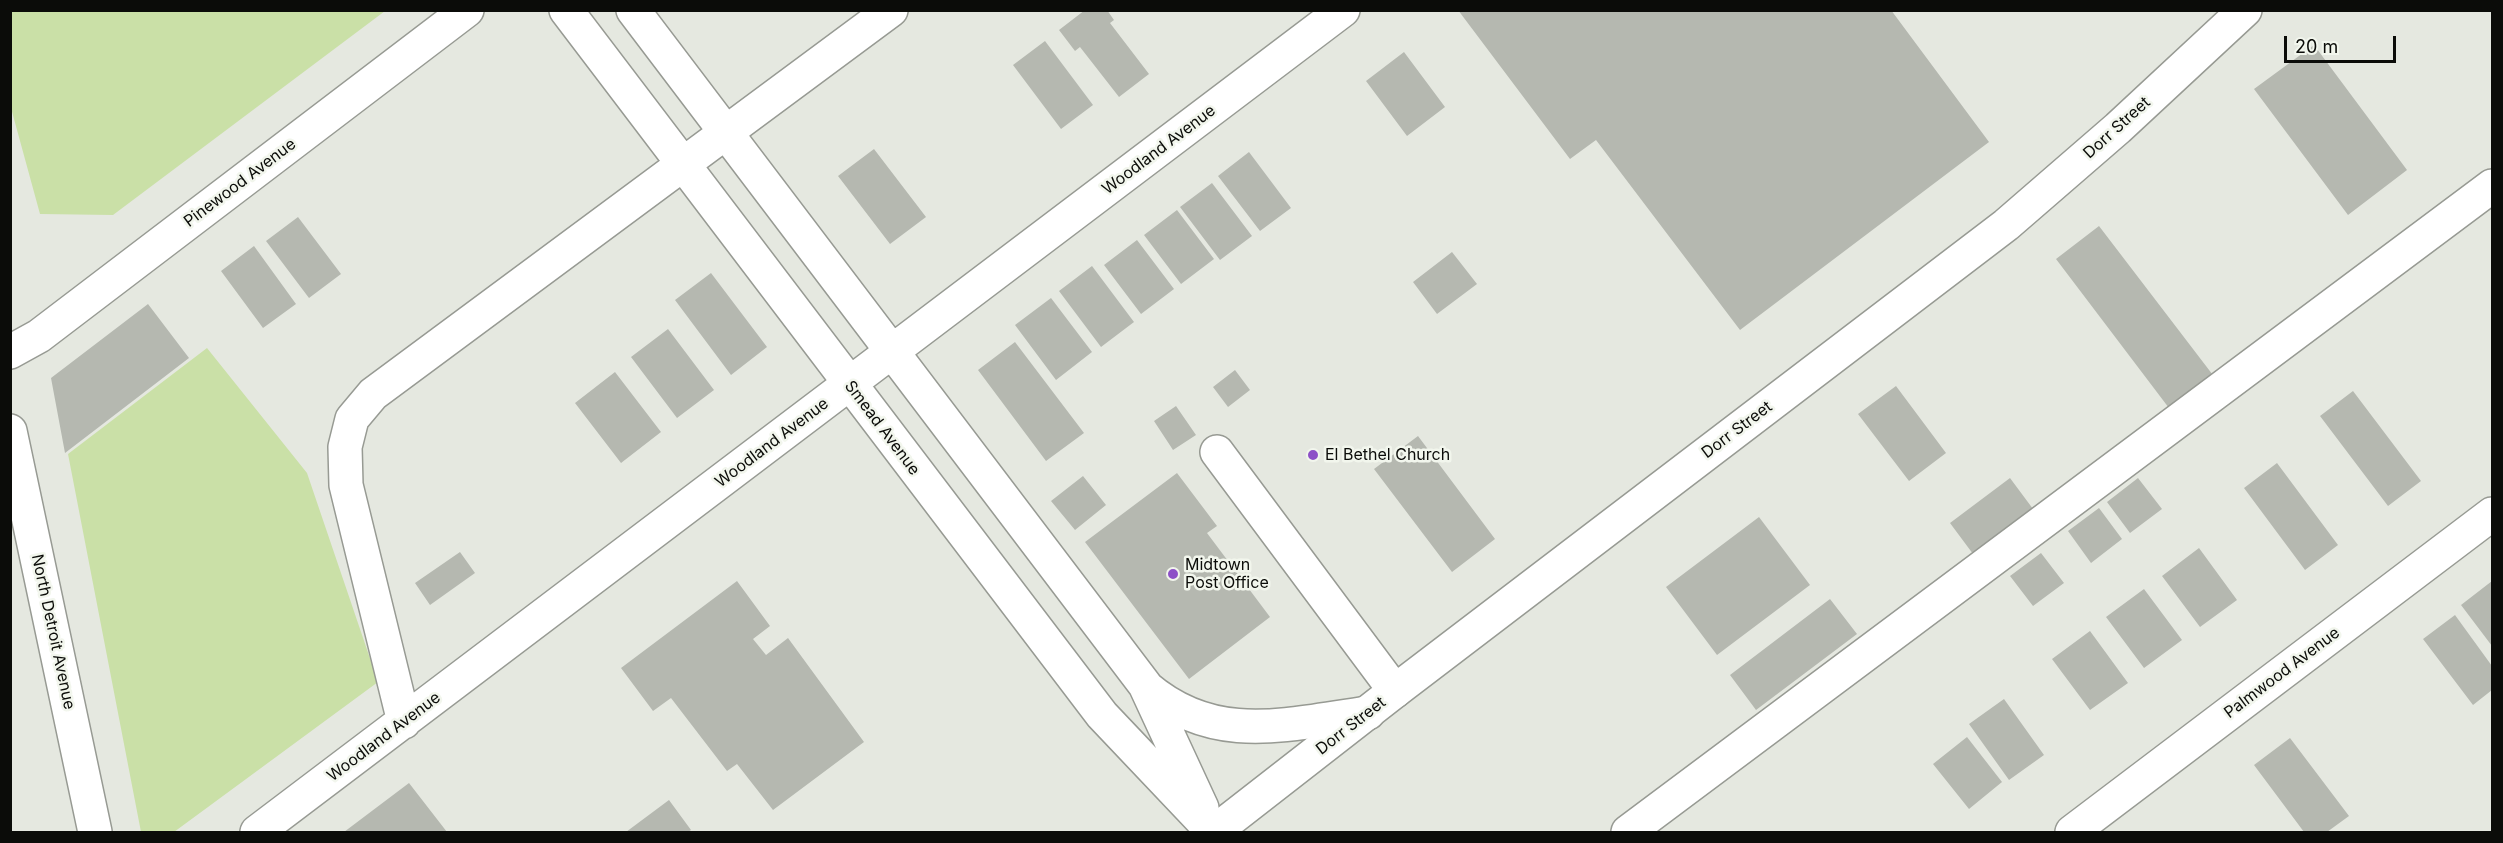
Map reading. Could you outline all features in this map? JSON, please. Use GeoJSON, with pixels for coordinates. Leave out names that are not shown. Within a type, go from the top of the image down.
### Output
{"type":"FeatureCollection","features":[{"type":"Feature","properties":{"kind":"street","name":"Pinewood Avenue"},"geometry":{"type":"LineString","coordinates":[[10,352],[39,336],[467,10]]}},
{"type":"Feature","properties":{"kind":"street","name":"Smead Avenue"},"geometry":{"type":"LineString","coordinates":[[566,10],[1102,715],[1213,832]]}},
{"type":"Feature","properties":{"kind":"street"},"geometry":{"type":"LineString","coordinates":[[633,10],[1145,685],[1165,703],[1189,715],[1225,725],[1267,727],[1368,713]]}},
{"type":"Feature","properties":{"kind":"street"},"geometry":{"type":"LineString","coordinates":[[404,722],[346,485],[345,447],[352,419],[373,394],[891,10]]}},
{"type":"Feature","properties":{"kind":"street","name":"Woodland Avenue"},"geometry":{"type":"LineString","coordinates":[[257,832],[1343,10]]}},
{"type":"Feature","properties":{"kind":"street","name":"Dorr Street"},"geometry":{"type":"LineString","coordinates":[[1213,832],[2006,225],[2118,128],[2245,10]]}},
{"type":"Feature","properties":{"kind":"street"},"geometry":{"type":"LineString","coordinates":[[1628,832],[2493,186]]}},
{"type":"Feature","properties":{"kind":"street","name":"North Detroit Avenue"},"geometry":{"type":"LineString","coordinates":[[10,431],[94,832]]}},
{"type":"Feature","properties":{"kind":"street"},"geometry":{"type":"LineString","coordinates":[[1217,452],[1395,691]]}},
{"type":"Feature","properties":{"kind":"street","name":"Palmwood Avenue"},"geometry":{"type":"LineString","coordinates":[[2072,832],[2493,514]]}},
{"type":"Feature","properties":{"kind":"street"},"geometry":{"type":"LineString","coordinates":[[1145,685],[1213,832]]}},
{"type":"Feature","properties":{"kind":"green space"},"geometry":{"type":"Polygon","coordinates":[[[10,11],[385,11],[113,215],[40,214],[11,108],[10,11]]]}},
{"type":"Feature","properties":{"kind":"green space"},"geometry":{"type":"Polygon","coordinates":[[[207,348],[307,473],[378,682],[174,832],[141,832],[68,454],[207,348]]]}},
{"type":"Feature","properties":{"kind":"building"},"geometry":{"type":"Polygon","coordinates":[[[1085,10],[1107,10],[1114,20],[1110,23],[1149,74],[1119,97],[1080,47],[1075,51],[1059,30],[1085,10]]]}},
{"type":"Feature","properties":{"kind":"building"},"geometry":{"type":"Polygon","coordinates":[[[1458,10],[1891,10],[1989,142],[1740,330],[1596,140],[1570,159],[1458,10]]]}},
{"type":"Feature","properties":{"kind":"building"},"geometry":{"type":"Polygon","coordinates":[[[1045,41],[1093,105],[1061,129],[1013,65],[1045,41]]]}},
{"type":"Feature","properties":{"kind":"building"},"geometry":{"type":"Polygon","coordinates":[[[2314,45],[2407,170],[2348,215],[2254,89],[2314,45]]]}},
{"type":"Feature","properties":{"kind":"building"},"geometry":{"type":"Polygon","coordinates":[[[1404,52],[1445,107],[1407,136],[1366,81],[1404,52]]]}},
{"type":"Feature","properties":{"kind":"building"},"geometry":{"type":"Polygon","coordinates":[[[874,149],[926,217],[890,244],[838,176],[874,149]]]}},
{"type":"Feature","properties":{"kind":"building"},"geometry":{"type":"Polygon","coordinates":[[[1249,152],[1291,208],[1260,231],[1218,176],[1249,152]]]}},
{"type":"Feature","properties":{"kind":"building"},"geometry":{"type":"Polygon","coordinates":[[[1212,183],[1252,236],[1220,260],[1180,207],[1212,183]]]}},
{"type":"Feature","properties":{"kind":"building"},"geometry":{"type":"Polygon","coordinates":[[[1177,210],[1214,259],[1181,284],[1144,235],[1177,210]]]}},
{"type":"Feature","properties":{"kind":"building"},"geometry":{"type":"Polygon","coordinates":[[[298,217],[341,274],[309,298],[266,241],[298,217]]]}},
{"type":"Feature","properties":{"kind":"building"},"geometry":{"type":"Polygon","coordinates":[[[2099,226],[2219,383],[2175,416],[2056,259],[2099,226]]]}},
{"type":"Feature","properties":{"kind":"building"},"geometry":{"type":"Polygon","coordinates":[[[1137,240],[1174,289],[1141,314],[1104,265],[1137,240]]]}},
{"type":"Feature","properties":{"kind":"building"},"geometry":{"type":"Polygon","coordinates":[[[254,246],[296,304],[263,328],[221,271],[254,246]]]}},
{"type":"Feature","properties":{"kind":"building"},"geometry":{"type":"Polygon","coordinates":[[[1452,252],[1477,284],[1437,314],[1413,282],[1452,252]]]}},
{"type":"Feature","properties":{"kind":"building"},"geometry":{"type":"Polygon","coordinates":[[[1092,266],[1134,322],[1101,347],[1059,291],[1092,266]]]}},
{"type":"Feature","properties":{"kind":"building"},"geometry":{"type":"Polygon","coordinates":[[[711,273],[767,347],[731,375],[675,300],[711,273]]]}},
{"type":"Feature","properties":{"kind":"building"},"geometry":{"type":"Polygon","coordinates":[[[1051,298],[1092,352],[1056,380],[1015,325],[1051,298]]]}},
{"type":"Feature","properties":{"kind":"building"},"geometry":{"type":"Polygon","coordinates":[[[148,304],[189,358],[65,453],[51,378],[148,304]]]}},
{"type":"Feature","properties":{"kind":"building"},"geometry":{"type":"Polygon","coordinates":[[[668,329],[714,390],[677,418],[631,357],[668,329]]]}},
{"type":"Feature","properties":{"kind":"building"},"geometry":{"type":"Polygon","coordinates":[[[1015,342],[1084,433],[1046,461],[978,370],[1015,342]]]}},
{"type":"Feature","properties":{"kind":"building"},"geometry":{"type":"Polygon","coordinates":[[[1235,370],[1250,390],[1228,407],[1213,387],[1235,370]]]}},
{"type":"Feature","properties":{"kind":"building"},"geometry":{"type":"Polygon","coordinates":[[[615,372],[661,432],[621,463],[575,403],[615,372]]]}},
{"type":"Feature","properties":{"kind":"building"},"geometry":{"type":"Polygon","coordinates":[[[1896,386],[1946,453],[1909,481],[1858,414],[1896,386]]]}},
{"type":"Feature","properties":{"kind":"building"},"geometry":{"type":"Polygon","coordinates":[[[2353,391],[2421,481],[2388,506],[2320,416],[2353,391]]]}},
{"type":"Feature","properties":{"kind":"building"},"geometry":{"type":"Polygon","coordinates":[[[1176,406],[1196,435],[1173,450],[1154,421],[1176,406]]]}},
{"type":"Feature","properties":{"kind":"building"},"geometry":{"type":"Polygon","coordinates":[[[1418,436],[1495,539],[1452,572],[1374,469],[1418,436]]]}},
{"type":"Feature","properties":{"kind":"building"},"geometry":{"type":"Polygon","coordinates":[[[2277,463],[2338,545],[2305,570],[2244,488],[2277,463]]]}},
{"type":"Feature","properties":{"kind":"building","name":"Midtown Post Office"},"geometry":{"type":"Polygon","coordinates":[[[1177,473],[1217,526],[1207,533],[1270,617],[1189,679],[1085,542],[1177,473]]]}},
{"type":"Feature","properties":{"kind":"building"},"geometry":{"type":"Polygon","coordinates":[[[1083,476],[1106,505],[1075,530],[1051,501],[1083,476]]]}},
{"type":"Feature","properties":{"kind":"building"},"geometry":{"type":"Polygon","coordinates":[[[2010,478],[2036,513],[1976,558],[1950,523],[2010,478]]]}},
{"type":"Feature","properties":{"kind":"building"},"geometry":{"type":"Polygon","coordinates":[[[2138,478],[2162,509],[2130,533],[2107,502],[2138,478]]]}},
{"type":"Feature","properties":{"kind":"building"},"geometry":{"type":"Polygon","coordinates":[[[2099,508],[2122,539],[2091,563],[2068,531],[2099,508]]]}},
{"type":"Feature","properties":{"kind":"building"},"geometry":{"type":"Polygon","coordinates":[[[1759,517],[1810,585],[1717,655],[1666,587],[1759,517]]]}},
{"type":"Feature","properties":{"kind":"building"},"geometry":{"type":"Polygon","coordinates":[[[2199,548],[2237,600],[2200,627],[2162,576],[2199,548]]]}},
{"type":"Feature","properties":{"kind":"building"},"geometry":{"type":"Polygon","coordinates":[[[460,552],[475,573],[430,605],[415,583],[460,552]]]}},
{"type":"Feature","properties":{"kind":"building"},"geometry":{"type":"Polygon","coordinates":[[[2041,553],[2064,583],[2033,606],[2010,576],[2041,553]]]}},
{"type":"Feature","properties":{"kind":"building"},"geometry":{"type":"Polygon","coordinates":[[[737,581],[770,626],[753,639],[766,655],[788,638],[864,742],[773,810],[737,764],[727,771],[671,698],[653,711],[621,668],[737,581]]]}},
{"type":"Feature","properties":{"kind":"building"},"geometry":{"type":"Polygon","coordinates":[[[2492,581],[2492,646],[2461,605],[2492,581]]]}},
{"type":"Feature","properties":{"kind":"building"},"geometry":{"type":"Polygon","coordinates":[[[2144,589],[2182,640],[2144,668],[2106,617],[2144,589]]]}},
{"type":"Feature","properties":{"kind":"building"},"geometry":{"type":"Polygon","coordinates":[[[1830,599],[1857,634],[1756,710],[1730,675],[1830,599]]]}},
{"type":"Feature","properties":{"kind":"building"},"geometry":{"type":"Polygon","coordinates":[[[2455,615],[2492,666],[2492,690],[2473,705],[2423,639],[2455,615]]]}},
{"type":"Feature","properties":{"kind":"building"},"geometry":{"type":"Polygon","coordinates":[[[2090,631],[2128,683],[2090,710],[2052,659],[2090,631]]]}},
{"type":"Feature","properties":{"kind":"building"},"geometry":{"type":"Polygon","coordinates":[[[2004,699],[2044,755],[2009,780],[1969,724],[2004,699]]]}},
{"type":"Feature","properties":{"kind":"building"},"geometry":{"type":"Polygon","coordinates":[[[1967,737],[2002,782],[1969,809],[1933,764],[1967,737]]]}},
{"type":"Feature","properties":{"kind":"building"},"geometry":{"type":"Polygon","coordinates":[[[2290,738],[2349,816],[2327,832],[2304,832],[2254,765],[2290,738]]]}},
{"type":"Feature","properties":{"kind":"building"},"geometry":{"type":"Polygon","coordinates":[[[409,783],[447,832],[344,832],[409,783]]]}},
{"type":"Feature","properties":{"kind":"building"},"geometry":{"type":"Polygon","coordinates":[[[669,800],[691,830],[688,832],[626,832],[669,800]]]}},
{"type":"Feature","properties":{"kind":"place","name":"El Bethel Church"},"geometry":{"type":"Point","coordinates":[1313,455]}},
{"type":"Feature","properties":{"kind":"place","name":"Midtown Post Office"},"geometry":{"type":"Point","coordinates":[1173,574]}}]}
